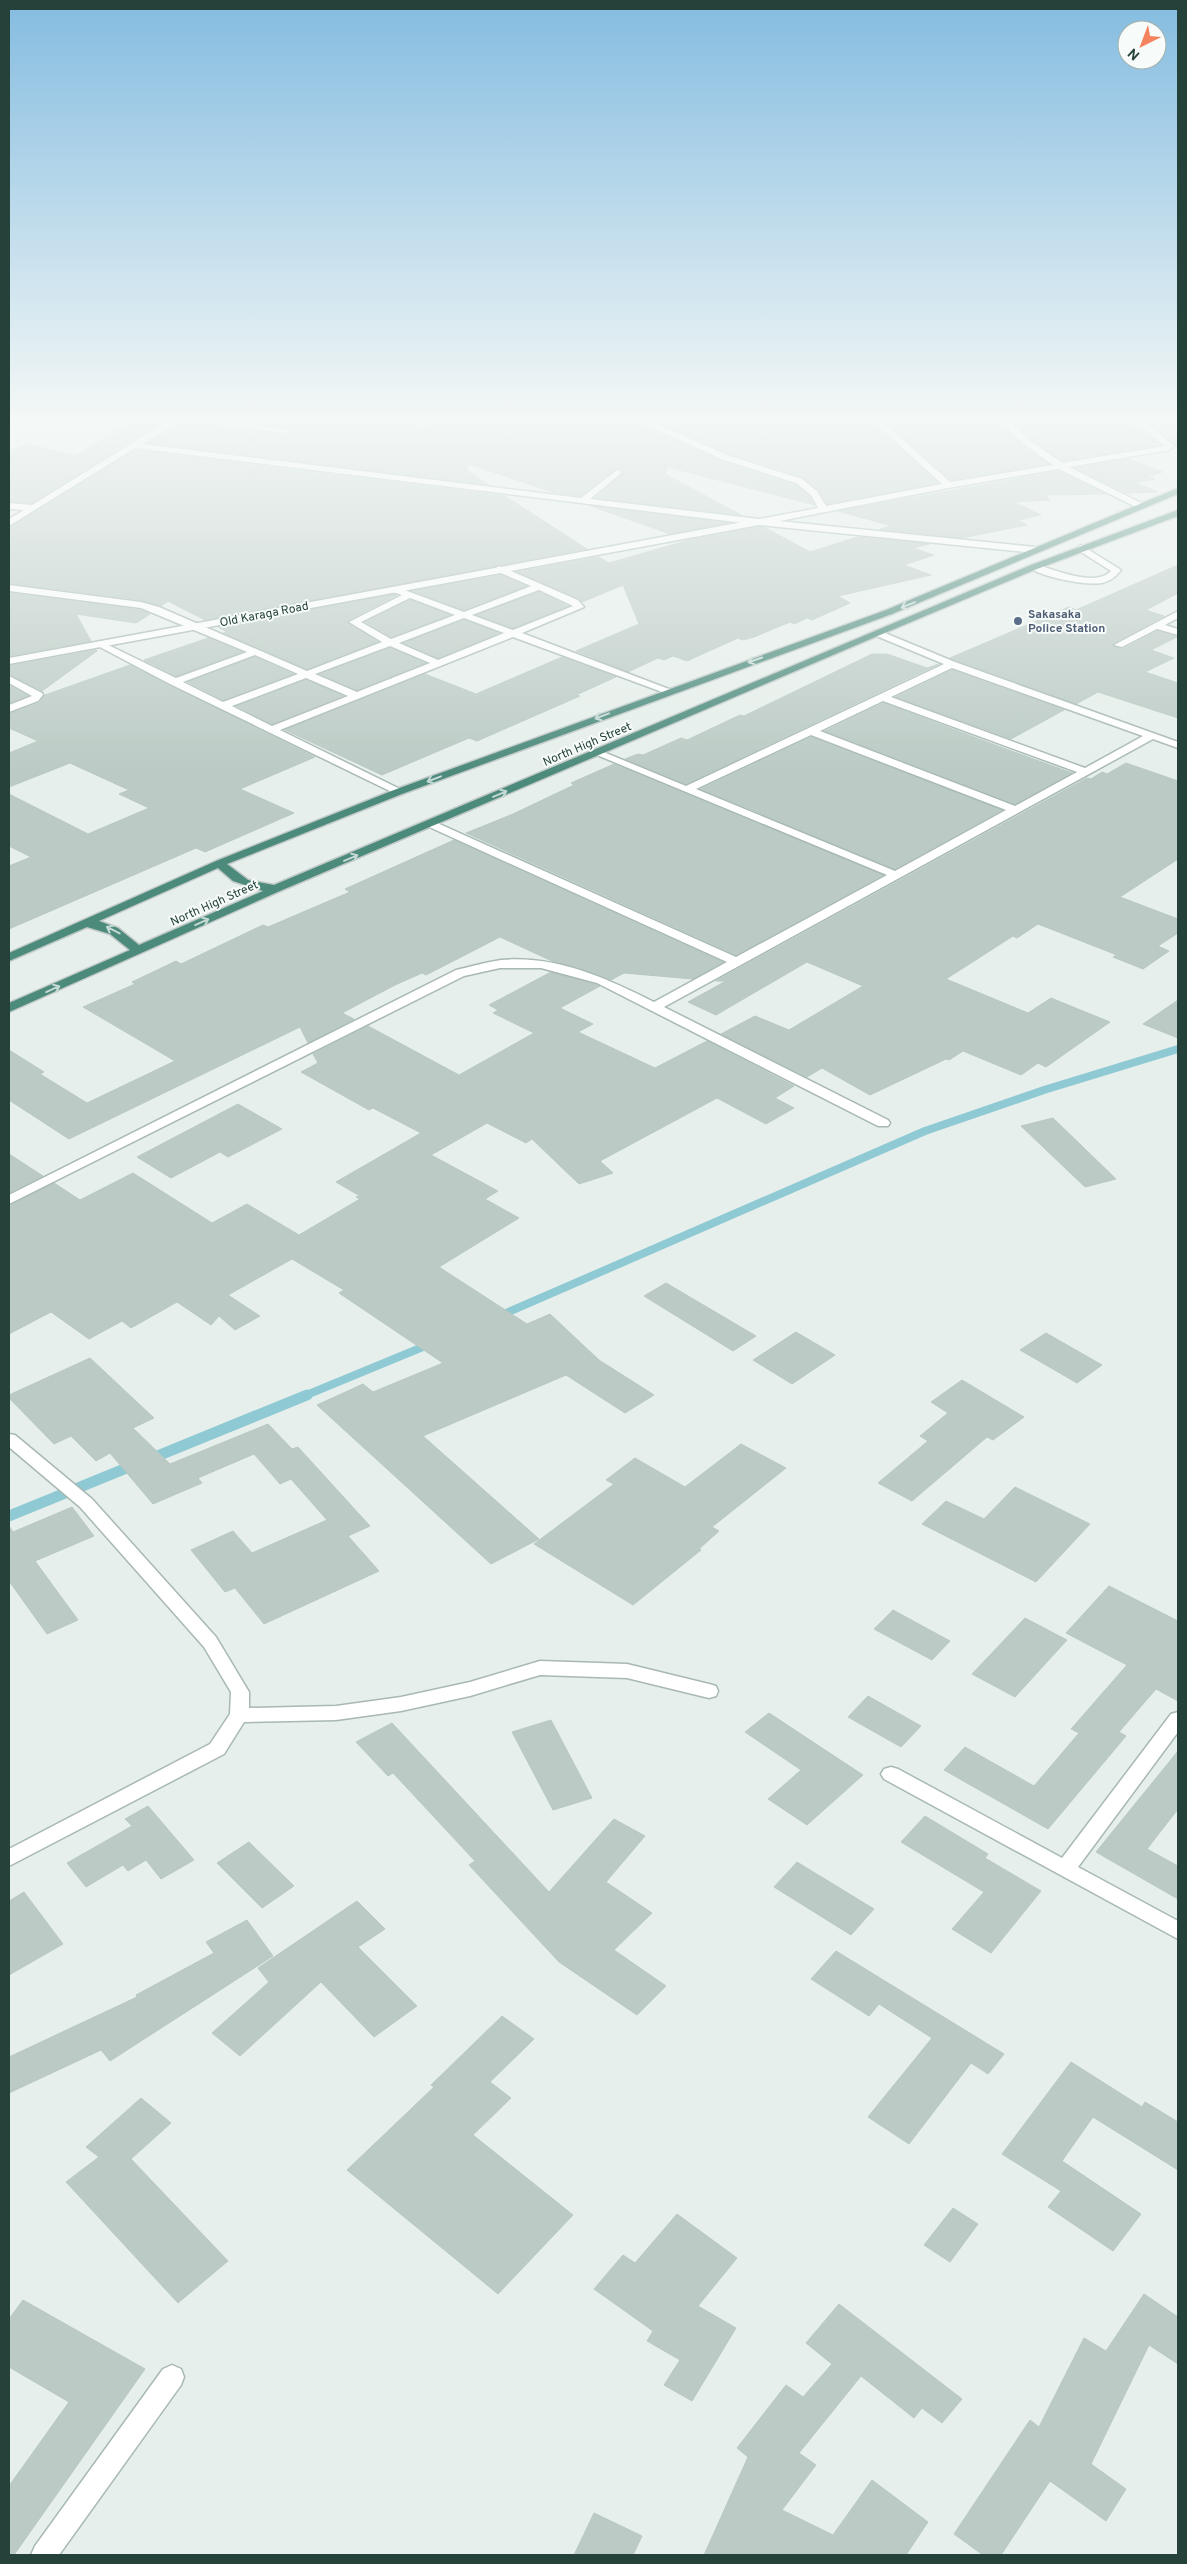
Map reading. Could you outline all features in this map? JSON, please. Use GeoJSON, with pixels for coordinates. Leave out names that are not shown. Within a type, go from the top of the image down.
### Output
{"type":"FeatureCollection","features":[{"type":"Feature","properties":{"kind":"highway","name":"North High Street"},"geometry":{"type":"LineString","coordinates":[[9,957],[81,923],[220,863],[398,792],[669,690],[889,612],[1072,535]]}},
{"type":"Feature","properties":{"kind":"highway","name":"North High Street"},"geometry":{"type":"LineString","coordinates":[[9,1008],[276,889],[1034,566],[1119,535]]}},
{"type":"Feature","properties":{"kind":"highway"},"geometry":{"type":"LineString","coordinates":[[220,863],[228,874],[239,881],[257,887],[276,889]]}},
{"type":"Feature","properties":{"kind":"highway"},"geometry":{"type":"LineString","coordinates":[[81,923],[100,924],[117,931],[138,951]]}},
{"type":"Feature","properties":{"kind":"street","name":"Old Karaga Road"},"geometry":{"type":"LineString","coordinates":[[9,661],[689,535]]}},
{"type":"Feature","properties":{"kind":"street"},"geometry":{"type":"LineString","coordinates":[[884,535],[1035,550]]}},
{"type":"Feature","properties":{"kind":"street"},"geometry":{"type":"LineString","coordinates":[[1034,566],[1079,580],[1096,581],[1108,579],[1114,575],[1116,570],[1082,548]]}},
{"type":"Feature","properties":{"kind":"street"},"geometry":{"type":"LineString","coordinates":[[273,729],[580,607],[574,602],[541,586],[499,569]]}},
{"type":"Feature","properties":{"kind":"street"},"geometry":{"type":"LineString","coordinates":[[224,705],[541,586]]}},
{"type":"Feature","properties":{"kind":"street"},"geometry":{"type":"LineString","coordinates":[[9,588],[66,597],[141,605],[172,614],[196,627],[357,696]]}},
{"type":"Feature","properties":{"kind":"street"},"geometry":{"type":"LineString","coordinates":[[396,590],[466,614],[669,690]]}},
{"type":"Feature","properties":{"kind":"street"},"geometry":{"type":"LineString","coordinates":[[410,595],[354,622],[391,643],[440,664]]}},
{"type":"Feature","properties":{"kind":"street"},"geometry":{"type":"LineString","coordinates":[[1119,645],[1178,614]]}},
{"type":"Feature","properties":{"kind":"street"},"geometry":{"type":"LineString","coordinates":[[1156,625],[1178,632]]}},
{"type":"Feature","properties":{"kind":"street"},"geometry":{"type":"LineString","coordinates":[[877,633],[952,664],[1178,745]]}},
{"type":"Feature","properties":{"kind":"street"},"geometry":{"type":"LineString","coordinates":[[99,644],[398,792]]}},
{"type":"Feature","properties":{"kind":"street"},"geometry":{"type":"LineString","coordinates":[[174,682],[255,652]]}},
{"type":"Feature","properties":{"kind":"street"},"geometry":{"type":"LineString","coordinates":[[686,790],[952,664]]}},
{"type":"Feature","properties":{"kind":"street"},"geometry":{"type":"LineString","coordinates":[[9,679],[38,695],[34,700],[9,709]]}},
{"type":"Feature","properties":{"kind":"street"},"geometry":{"type":"LineString","coordinates":[[882,697],[1084,771]]}},
{"type":"Feature","properties":{"kind":"street"},"geometry":{"type":"LineString","coordinates":[[811,731],[1014,810]]}},
{"type":"Feature","properties":{"kind":"street"},"geometry":{"type":"LineString","coordinates":[[654,1007],[735,961],[1151,736]]}},
{"type":"Feature","properties":{"kind":"street"},"geometry":{"type":"LineString","coordinates":[[597,753],[896,875]]}},
{"type":"Feature","properties":{"kind":"street"},"geometry":{"type":"LineString","coordinates":[[430,824],[735,961]]}},
{"type":"Feature","properties":{"kind":"street"},"geometry":{"type":"LineString","coordinates":[[9,1200],[460,973],[500,964],[541,964],[600,980],[883,1123]]}},
{"type":"Feature","properties":{"kind":"street"},"geometry":{"type":"LineString","coordinates":[[9,1439],[86,1503],[210,1642],[240,1692],[239,1715],[217,1749],[9,1858]]}},
{"type":"Feature","properties":{"kind":"street"},"geometry":{"type":"LineString","coordinates":[[239,1715],[336,1713],[401,1704],[470,1689],[540,1668],[627,1671],[709,1691]]}},
{"type":"Feature","properties":{"kind":"street"},"geometry":{"type":"LineString","coordinates":[[1065,1869],[1178,1719]]}},
{"type":"Feature","properties":{"kind":"street"},"geometry":{"type":"LineString","coordinates":[[891,1774],[1178,1931]]}},
{"type":"Feature","properties":{"kind":"street"},"geometry":{"type":"LineString","coordinates":[[44,2555],[172,2377]]}},
{"type":"Feature","properties":{"kind":"building"},"geometry":{"type":"Polygon","coordinates":[[[9,535],[565,535],[587,549],[205,620],[168,601],[161,606],[141,600],[9,583],[9,535]]]}},
{"type":"Feature","properties":{"kind":"building"},"geometry":{"type":"Polygon","coordinates":[[[718,535],[778,535],[810,552],[857,537],[930,544],[913,548],[934,555],[904,565],[931,575],[838,596],[850,603],[812,620],[807,618],[794,624],[790,622],[754,637],[743,640],[738,638],[687,661],[673,656],[664,660],[658,658],[628,672],[576,651],[639,624],[623,585],[582,602],[579,598],[517,572],[599,557],[609,563],[689,540],[718,535]]]}},
{"type":"Feature","properties":{"kind":"building"},"geometry":{"type":"Polygon","coordinates":[[[932,535],[979,535],[962,538],[932,535]]]}},
{"type":"Feature","properties":{"kind":"building"},"geometry":{"type":"Polygon","coordinates":[[[1178,565],[1178,593],[1146,610],[1164,616],[1112,644],[1123,649],[1157,631],[1177,637],[1151,650],[1174,658],[1145,672],[1178,683],[1178,718],[1098,692],[1076,704],[950,658],[1069,607],[1076,610],[1178,565]]]}},
{"type":"Feature","properties":{"kind":"building"},"geometry":{"type":"Polygon","coordinates":[[[500,575],[526,586],[464,610],[413,591],[500,575]]]}},
{"type":"Feature","properties":{"kind":"building"},"geometry":{"type":"Polygon","coordinates":[[[539,592],[568,606],[513,628],[477,615],[539,592]]]}},
{"type":"Feature","properties":{"kind":"building"},"geometry":{"type":"Polygon","coordinates":[[[9,593],[141,610],[150,614],[136,623],[76,614],[91,641],[9,656],[9,593]]]}},
{"type":"Feature","properties":{"kind":"building"},"geometry":{"type":"Polygon","coordinates":[[[394,594],[397,595],[347,621],[378,642],[307,669],[223,633],[227,632],[218,627],[394,594]]]}},
{"type":"Feature","properties":{"kind":"building"},"geometry":{"type":"Polygon","coordinates":[[[410,600],[450,615],[391,637],[365,622],[410,600]]]}},
{"type":"Feature","properties":{"kind":"building"},"geometry":{"type":"Polygon","coordinates":[[[464,620],[499,633],[438,658],[404,643],[464,620]]]}},
{"type":"Feature","properties":{"kind":"building"},"geometry":{"type":"Polygon","coordinates":[[[208,638],[242,652],[176,676],[144,660],[208,638]]]}},
{"type":"Feature","properties":{"kind":"building"},"geometry":{"type":"Polygon","coordinates":[[[390,648],[425,663],[357,690],[320,674],[390,648]]]}},
{"type":"Feature","properties":{"kind":"building"},"geometry":{"type":"Polygon","coordinates":[[[96,650],[42,691],[9,674],[9,666],[96,650]]]}},
{"type":"Feature","properties":{"kind":"building"},"geometry":{"type":"Polygon","coordinates":[[[872,654],[887,654],[927,668],[939,664],[686,784],[625,759],[638,754],[643,755],[681,738],[687,740],[740,715],[744,716],[872,654]]]}},
{"type":"Feature","properties":{"kind":"building"},"geometry":{"type":"Polygon","coordinates":[[[255,657],[293,674],[223,700],[188,682],[255,657]]]}},
{"type":"Feature","properties":{"kind":"building"},"geometry":{"type":"Polygon","coordinates":[[[562,657],[616,677],[576,695],[580,696],[477,741],[469,738],[382,775],[285,730],[425,674],[476,694],[562,657]]]}},
{"type":"Feature","properties":{"kind":"building"},"geometry":{"type":"Polygon","coordinates":[[[130,665],[315,757],[240,789],[294,813],[205,852],[196,848],[9,929],[9,866],[31,857],[9,846],[9,794],[88,834],[149,808],[119,794],[129,790],[70,763],[9,787],[9,753],[38,741],[9,728],[9,714],[39,703],[45,695],[130,665]]]}},
{"type":"Feature","properties":{"kind":"building"},"geometry":{"type":"Polygon","coordinates":[[[952,670],[1064,710],[1011,739],[896,697],[952,670]]]}},
{"type":"Feature","properties":{"kind":"building"},"geometry":{"type":"Polygon","coordinates":[[[306,680],[343,696],[272,724],[237,706],[306,680]]]}},
{"type":"Feature","properties":{"kind":"building"},"geometry":{"type":"Polygon","coordinates":[[[9,685],[28,696],[9,703],[9,685]]]}},
{"type":"Feature","properties":{"kind":"building"},"geometry":{"type":"Polygon","coordinates":[[[883,703],[1072,773],[1015,804],[825,731],[883,703]]]}},
{"type":"Feature","properties":{"kind":"building"},"geometry":{"type":"Polygon","coordinates":[[[811,737],[1002,810],[895,869],[701,789],[811,737]]]}},
{"type":"Feature","properties":{"kind":"building"},"geometry":{"type":"Polygon","coordinates":[[[1126,763],[1178,781],[1178,859],[1120,897],[1178,919],[1178,933],[1158,946],[1169,951],[1143,969],[1113,957],[1117,955],[1038,924],[1017,938],[1013,936],[946,979],[1028,1013],[1051,998],[1110,1022],[1046,1067],[1038,1063],[1021,1075],[963,1051],[949,1060],[946,1059],[870,1095],[822,1068],[807,1077],[721,1034],[755,1016],[789,1030],[863,986],[807,962],[716,1015],[688,1002],[726,981],[716,981],[1087,778],[1091,779],[1102,772],[1107,774],[1126,763]]]}},
{"type":"Feature","properties":{"kind":"building"},"geometry":{"type":"Polygon","coordinates":[[[614,764],[883,875],[736,955],[466,833],[513,814],[574,785],[571,783],[614,764]]]}},
{"type":"Feature","properties":{"kind":"building"},"geometry":{"type":"Polygon","coordinates":[[[454,840],[723,962],[693,979],[624,973],[611,980],[554,962],[500,937],[426,975],[422,973],[395,985],[342,1013],[354,1019],[308,1043],[300,1027],[69,1139],[9,1100],[9,1050],[44,1072],[40,1074],[87,1103],[175,1061],[83,1007],[135,984],[132,982],[176,961],[181,964],[263,925],[268,927],[350,892],[345,889],[454,840]]]}},
{"type":"Feature","properties":{"kind":"building"},"geometry":{"type":"Polygon","coordinates":[[[551,972],[600,986],[560,1008],[593,1024],[578,1032],[655,1068],[707,1041],[794,1086],[775,1098],[794,1108],[766,1124],[717,1098],[600,1161],[613,1173],[579,1184],[532,1139],[526,1143],[487,1123],[431,1155],[498,1191],[485,1199],[519,1218],[439,1267],[527,1324],[550,1314],[599,1360],[654,1395],[625,1413],[566,1375],[423,1436],[539,1539],[491,1564],[317,1405],[363,1384],[373,1392],[443,1363],[339,1293],[344,1290],[292,1259],[228,1295],[260,1316],[235,1330],[219,1316],[211,1325],[177,1302],[131,1328],[122,1321],[89,1339],[51,1312],[9,1334],[9,1206],[54,1183],[80,1200],[133,1173],[212,1223],[247,1204],[299,1235],[360,1199],[356,1197],[360,1196],[336,1182],[421,1133],[373,1108],[369,1110],[301,1072],[318,1063],[313,1054],[368,1026],[459,1075],[534,1033],[493,1013],[498,1010],[489,1005],[551,972]]]}},
{"type":"Feature","properties":{"kind":"building"},"geometry":{"type":"Polygon","coordinates":[[[1178,1000],[1178,1038],[1143,1024],[1178,1000]]]}},
{"type":"Feature","properties":{"kind":"building"},"geometry":{"type":"Polygon","coordinates":[[[238,1104],[282,1129],[228,1157],[220,1152],[171,1178],[137,1157],[238,1104]]]}},
{"type":"Feature","properties":{"kind":"building"},"geometry":{"type":"Polygon","coordinates":[[[1053,1118],[1116,1179],[1085,1187],[1021,1126],[1053,1118]]]}},
{"type":"Feature","properties":{"kind":"building"},"geometry":{"type":"Polygon","coordinates":[[[9,1154],[43,1176],[9,1193],[9,1154]]]}},
{"type":"Feature","properties":{"kind":"building"},"geometry":{"type":"Polygon","coordinates":[[[666,1283],[756,1336],[733,1351],[644,1296],[666,1283]]]}},
{"type":"Feature","properties":{"kind":"building"},"geometry":{"type":"Polygon","coordinates":[[[796,1332],[835,1355],[792,1384],[753,1360],[796,1332]]]}},
{"type":"Feature","properties":{"kind":"building"},"geometry":{"type":"Polygon","coordinates":[[[1046,1333],[1102,1365],[1077,1383],[1020,1350],[1046,1333]]]}},
{"type":"Feature","properties":{"kind":"building"},"geometry":{"type":"Polygon","coordinates":[[[90,1358],[154,1418],[133,1428],[170,1464],[268,1424],[292,1449],[298,1447],[370,1526],[348,1536],[379,1571],[264,1624],[235,1588],[225,1592],[191,1550],[233,1531],[252,1553],[327,1520],[291,1479],[280,1484],[254,1454],[198,1478],[202,1483],[153,1504],[110,1453],[96,1461],[71,1436],[54,1444],[9,1398],[9,1395],[90,1358]]]}},
{"type":"Feature","properties":{"kind":"building"},"geometry":{"type":"Polygon","coordinates":[[[962,1380],[1024,1417],[993,1440],[987,1437],[912,1501],[878,1483],[928,1441],[920,1436],[948,1413],[931,1402],[962,1380]]]}},
{"type":"Feature","properties":{"kind":"building"},"geometry":{"type":"Polygon","coordinates":[[[741,1444],[786,1468],[712,1527],[719,1531],[699,1549],[701,1550],[633,1605],[534,1544],[614,1484],[606,1480],[635,1458],[685,1487],[741,1444]]]}},
{"type":"Feature","properties":{"kind":"building"},"geometry":{"type":"Polygon","coordinates":[[[1015,1487],[1090,1524],[1036,1582],[922,1524],[946,1501],[984,1519],[1015,1487]]]}},
{"type":"Feature","properties":{"kind":"building"},"geometry":{"type":"Polygon","coordinates":[[[72,1507],[94,1536],[35,1561],[78,1620],[47,1634],[9,1581],[9,1526],[13,1532],[72,1507]]]}},
{"type":"Feature","properties":{"kind":"building"},"geometry":{"type":"Polygon","coordinates":[[[1109,1586],[1178,1621],[1178,1701],[1156,1689],[1119,1732],[1126,1736],[1048,1829],[944,1770],[965,1747],[1034,1786],[1079,1733],[1071,1729],[1127,1665],[1066,1633],[1109,1586]]]}},
{"type":"Feature","properties":{"kind":"building"},"geometry":{"type":"Polygon","coordinates":[[[893,1610],[950,1641],[932,1660],[874,1629],[893,1610]]]}},
{"type":"Feature","properties":{"kind":"building"},"geometry":{"type":"Polygon","coordinates":[[[1025,1618],[1067,1640],[1015,1697],[972,1674],[1025,1618]]]}},
{"type":"Feature","properties":{"kind":"building"},"geometry":{"type":"Polygon","coordinates":[[[868,1696],[921,1726],[901,1747],[848,1717],[868,1696]]]}},
{"type":"Feature","properties":{"kind":"building"},"geometry":{"type":"Polygon","coordinates":[[[769,1713],[863,1775],[807,1825],[768,1799],[801,1770],[745,1732],[769,1713]]]}},
{"type":"Feature","properties":{"kind":"building"},"geometry":{"type":"Polygon","coordinates":[[[551,1720],[592,1798],[553,1810],[512,1732],[551,1720]]]}},
{"type":"Feature","properties":{"kind":"building"},"geometry":{"type":"Polygon","coordinates":[[[392,1723],[549,1892],[614,1819],[645,1836],[606,1882],[652,1913],[614,1950],[666,1986],[637,2015],[559,1962],[469,1865],[475,1861],[393,1773],[388,1776],[356,1742],[392,1723]]]}},
{"type":"Feature","properties":{"kind":"building"},"geometry":{"type":"Polygon","coordinates":[[[1178,1751],[1178,1809],[1147,1849],[1178,1866],[1178,1899],[1096,1852],[1178,1751]]]}},
{"type":"Feature","properties":{"kind":"building"},"geometry":{"type":"Polygon","coordinates":[[[148,1806],[194,1860],[161,1879],[146,1860],[128,1871],[123,1865],[86,1887],[67,1863],[132,1826],[125,1819],[148,1806]]]}},
{"type":"Feature","properties":{"kind":"building"},"geometry":{"type":"Polygon","coordinates":[[[925,1816],[988,1854],[985,1858],[1041,1891],[991,1953],[952,1929],[984,1892],[901,1842],[925,1816]]]}},
{"type":"Feature","properties":{"kind":"building"},"geometry":{"type":"Polygon","coordinates":[[[249,1842],[294,1886],[262,1908],[217,1863],[249,1842]]]}},
{"type":"Feature","properties":{"kind":"building"},"geometry":{"type":"Polygon","coordinates":[[[797,1862],[874,1909],[851,1935],[774,1887],[797,1862]]]}},
{"type":"Feature","properties":{"kind":"building"},"geometry":{"type":"Polygon","coordinates":[[[24,1892],[63,1944],[9,1975],[9,1901],[24,1892]]]}},
{"type":"Feature","properties":{"kind":"building"},"geometry":{"type":"Polygon","coordinates":[[[357,1901],[385,1929],[358,1947],[417,2006],[374,2037],[321,1982],[240,2056],[212,2033],[269,1982],[258,1968],[357,1901]]]}},
{"type":"Feature","properties":{"kind":"building"},"geometry":{"type":"Polygon","coordinates":[[[247,1920],[273,1956],[110,2061],[101,2050],[9,2093],[9,2057],[137,1997],[136,1995],[214,1953],[206,1942],[247,1920]]]}},
{"type":"Feature","properties":{"kind":"building"},"geometry":{"type":"Polygon","coordinates":[[[836,1951],[1004,2054],[988,2074],[971,2063],[909,2144],[868,2117],[932,2038],[879,2004],[869,2016],[811,1979],[836,1951]]]}},
{"type":"Feature","properties":{"kind":"building"},"geometry":{"type":"Polygon","coordinates":[[[502,2016],[534,2039],[490,2082],[511,2098],[473,2135],[573,2215],[498,2294],[347,2170],[434,2087],[431,2085],[502,2016]]]}},
{"type":"Feature","properties":{"kind":"building"},"geometry":{"type":"Polygon","coordinates":[[[1071,2062],[1142,2107],[1145,2102],[1178,2122],[1178,2170],[1093,2117],[1062,2161],[1141,2214],[1113,2251],[1048,2207],[1061,2191],[1002,2154],[1071,2062]]]}},
{"type":"Feature","properties":{"kind":"building"},"geometry":{"type":"Polygon","coordinates":[[[141,2098],[171,2123],[131,2159],[228,2261],[178,2303],[66,2182],[99,2157],[86,2147],[141,2098]]]}},
{"type":"Feature","properties":{"kind":"building"},"geometry":{"type":"Polygon","coordinates":[[[953,2208],[978,2224],[950,2262],[924,2245],[953,2208]]]}},
{"type":"Feature","properties":{"kind":"building"},"geometry":{"type":"Polygon","coordinates":[[[677,2214],[737,2258],[698,2306],[736,2328],[692,2401],[664,2385],[680,2360],[647,2341],[653,2331],[594,2289],[623,2255],[635,2263],[677,2214]]]}},
{"type":"Feature","properties":{"kind":"building"},"geometry":{"type":"Polygon","coordinates":[[[1144,2294],[1178,2317],[1178,2364],[1149,2345],[1091,2464],[1126,2489],[1106,2521],[1050,2481],[1001,2555],[983,2555],[954,2534],[1030,2420],[1039,2427],[1084,2338],[1106,2351],[1144,2294]]]}},
{"type":"Feature","properties":{"kind":"building"},"geometry":{"type":"Polygon","coordinates":[[[23,2300],[145,2369],[14,2555],[9,2555],[9,2486],[69,2402],[9,2367],[9,2319],[23,2300]]]}},
{"type":"Feature","properties":{"kind":"building"},"geometry":{"type":"Polygon","coordinates":[[[839,2304],[962,2399],[942,2423],[922,2408],[914,2418],[861,2376],[799,2453],[816,2465],[782,2510],[833,2535],[872,2480],[928,2522],[906,2555],[704,2555],[748,2457],[737,2448],[786,2385],[803,2397],[832,2364],[806,2343],[839,2304]]]}},
{"type":"Feature","properties":{"kind":"building"},"geometry":{"type":"Polygon","coordinates":[[[594,2513],[642,2536],[633,2555],[574,2555],[594,2513]]]}},
{"type":"Feature","properties":{"kind":"waterway"},"geometry":{"type":"LineString","coordinates":[[497,1317],[925,1131],[1044,1090],[1178,1049]]}},
{"type":"Feature","properties":{"kind":"waterway"},"geometry":{"type":"LineString","coordinates":[[304,1396],[430,1344]]}},
{"type":"Feature","properties":{"kind":"waterway"},"geometry":{"type":"LineString","coordinates":[[150,1459],[307,1395]]}},
{"type":"Feature","properties":{"kind":"waterway"},"geometry":{"type":"LineString","coordinates":[[9,1516],[134,1465]]}},
{"type":"Feature","properties":{"kind":"place","name":"Sakasaka Police Station"},"geometry":{"type":"Point","coordinates":[1018,621]}}]}
